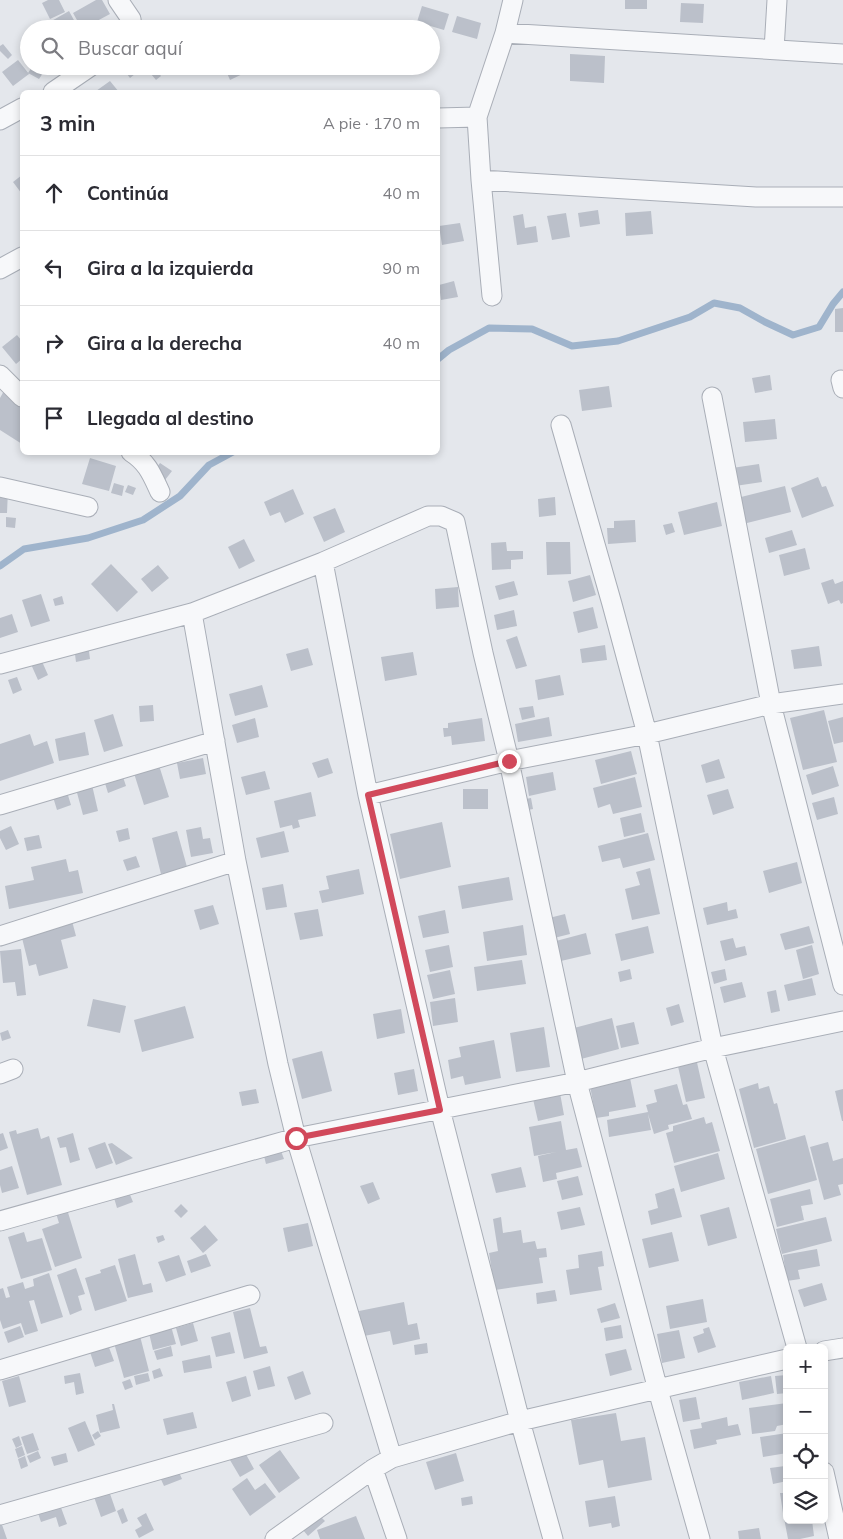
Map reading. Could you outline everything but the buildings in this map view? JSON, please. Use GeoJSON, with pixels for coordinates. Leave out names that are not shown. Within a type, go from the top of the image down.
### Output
{"type":"FeatureCollection","features":[{"type":"Feature","properties":{"kind":"street"},"geometry":{"type":"LineString","coordinates":[[118,0],[131,20]]}},
{"type":"Feature","properties":{"kind":"street"},"geometry":{"type":"LineString","coordinates":[[492,296],[477,117],[505,33],[513,0]]}},
{"type":"Feature","properties":{"kind":"street"},"geometry":{"type":"LineString","coordinates":[[774,50],[777,0]]}},
{"type":"Feature","properties":{"kind":"street"},"geometry":{"type":"LineString","coordinates":[[505,33],[843,54]]}},
{"type":"Feature","properties":{"kind":"street"},"geometry":{"type":"LineString","coordinates":[[56,90],[78,75]]}},
{"type":"Feature","properties":{"kind":"street"},"geometry":{"type":"LineString","coordinates":[[0,120],[20,109]]}},
{"type":"Feature","properties":{"kind":"street"},"geometry":{"type":"LineString","coordinates":[[440,118],[477,117]]}},
{"type":"Feature","properties":{"kind":"street"},"geometry":{"type":"LineString","coordinates":[[481,180],[756,197],[843,197]]}},
{"type":"Feature","properties":{"kind":"street"},"geometry":{"type":"LineString","coordinates":[[0,269],[20,258]]}},
{"type":"Feature","properties":{"kind":"street"},"geometry":{"type":"LineString","coordinates":[[0,376],[20,395]]}},
{"type":"Feature","properties":{"kind":"street"},"geometry":{"type":"LineString","coordinates":[[712,397],[771,704],[843,985]]}},
{"type":"Feature","properties":{"kind":"street"},"geometry":{"type":"LineString","coordinates":[[561,425],[648,734],[713,1048],[796,1344]]}},
{"type":"Feature","properties":{"kind":"street"},"geometry":{"type":"LineString","coordinates":[[135,455],[150,470],[160,492]]}},
{"type":"Feature","properties":{"kind":"street"},"geometry":{"type":"LineString","coordinates":[[0,487],[88,507]]}},
{"type":"Feature","properties":{"kind":"street"},"geometry":{"type":"LineString","coordinates":[[0,664],[192,613],[322,562],[428,516],[442,516],[455,522],[509,761],[577,1082],[658,1390],[700,1539]]}},
{"type":"Feature","properties":{"kind":"street"},"geometry":{"type":"LineString","coordinates":[[322,562],[368,795],[440,1110],[520,1421],[553,1539]]}},
{"type":"Feature","properties":{"kind":"street"},"geometry":{"type":"LineString","coordinates":[[192,613],[236,861],[278,1064],[296,1138],[392,1458]]}},
{"type":"Feature","properties":{"kind":"street"},"geometry":{"type":"LineString","coordinates":[[368,795],[509,761],[648,734],[771,704],[843,694]]}},
{"type":"Feature","properties":{"kind":"street"},"geometry":{"type":"LineString","coordinates":[[0,805],[215,741]]}},
{"type":"Feature","properties":{"kind":"street"},"geometry":{"type":"LineString","coordinates":[[0,936],[236,861]]}},
{"type":"Feature","properties":{"kind":"street"},"geometry":{"type":"LineString","coordinates":[[0,1221],[296,1138],[577,1082],[713,1048],[843,1021]]}},
{"type":"Feature","properties":{"kind":"street"},"geometry":{"type":"LineString","coordinates":[[0,1370],[250,1295]]}},
{"type":"Feature","properties":{"kind":"street"},"geometry":{"type":"LineString","coordinates":[[828,1350],[843,1348]]}},
{"type":"Feature","properties":{"kind":"street"},"geometry":{"type":"LineString","coordinates":[[275,1539],[373,1469],[392,1458],[520,1421],[783,1360]]}},
{"type":"Feature","properties":{"kind":"street"},"geometry":{"type":"LineString","coordinates":[[0,1515],[323,1423]]}},
{"type":"Feature","properties":{"kind":"street"},"geometry":{"type":"LineString","coordinates":[[373,1469],[397,1539]]}},
{"type":"Feature","properties":{"kind":"street"},"geometry":{"type":"LineString","coordinates":[[825,1479],[838,1539]]}},
{"type":"Feature","properties":{"kind":"waterway"},"geometry":{"type":"LineString","coordinates":[[440,357],[449,350],[489,328],[532,329],[572,346],[618,341],[690,317],[714,303],[740,308],[793,335],[819,327],[843,292]]}},
{"type":"Feature","properties":{"kind":"waterway"},"geometry":{"type":"LineString","coordinates":[[0,566],[24,549],[88,538],[143,520],[180,496],[209,465],[227,455]]}},
{"type":"Feature","properties":{"kind":"route"},"geometry":{"type":"LineString","coordinates":[[296,1138],[440,1110],[368,795],[509,761]]}}]}
